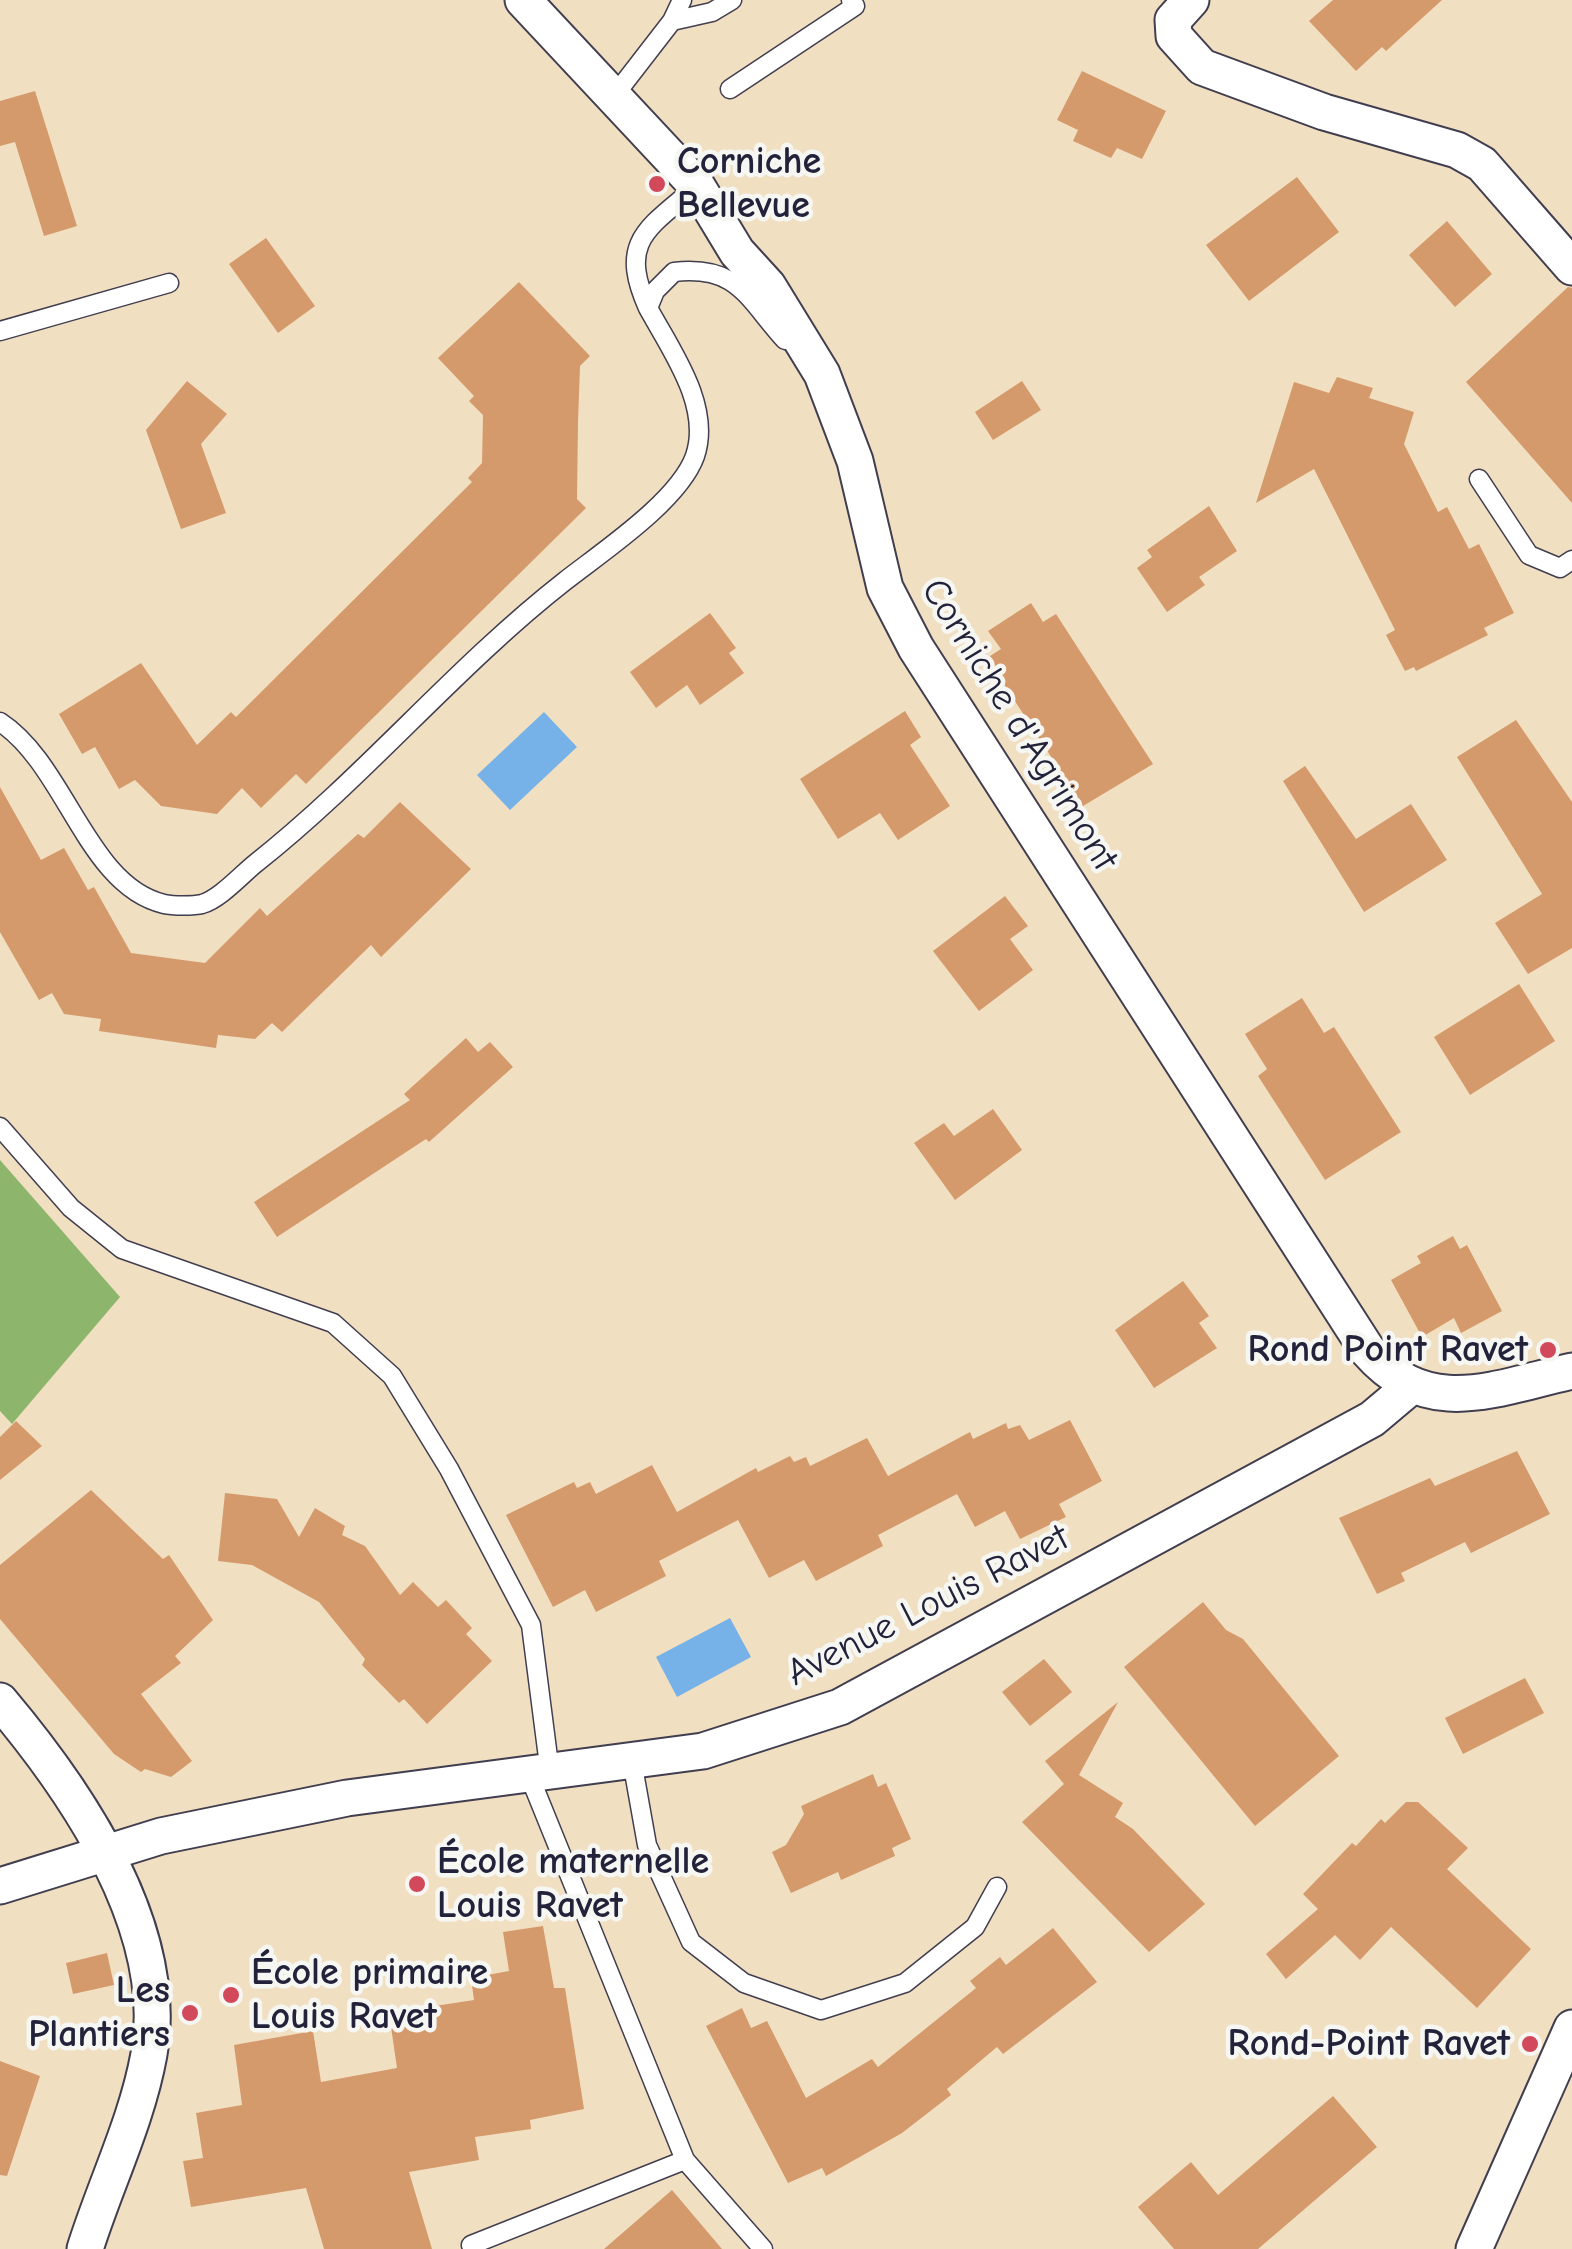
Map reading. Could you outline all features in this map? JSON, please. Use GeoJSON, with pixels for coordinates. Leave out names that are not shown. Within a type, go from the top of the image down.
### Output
{"type":"FeatureCollection","features":[{"type":"Feature","properties":{"kind":"street","name":"Corniche d'Agrimont"},"geometry":{"type":"LineString","coordinates":[[523,0],[697,186],[737,252],[768,286],[822,374],[855,460],[885,588],[916,648],[1359,1338],[1386,1372],[1410,1387]]}},
{"type":"Feature","properties":{"kind":"street"},"geometry":{"type":"LineString","coordinates":[[1190,0],[1174,20],[1174,36],[1186,54],[1202,67],[1324,112],[1457,150],[1482,164],[1572,268]]}},
{"type":"Feature","properties":{"kind":"street"},"geometry":{"type":"LineString","coordinates":[[1410,1387],[1460,1396],[1572,1372]]}},
{"type":"Feature","properties":{"kind":"street","name":"Avenue Louis Ravet"},"geometry":{"type":"LineString","coordinates":[[0,1886],[161,1836],[347,1798],[702,1751],[840,1707],[1372,1419],[1410,1387]]}},
{"type":"Feature","properties":{"kind":"street"},"geometry":{"type":"LineString","coordinates":[[0,1701],[55,1766],[86,1813],[138,1938],[152,2022],[140,2093],[85,2249]]}},
{"type":"Feature","properties":{"kind":"street"},"geometry":{"type":"LineString","coordinates":[[1474,2249],[1572,2028]]}},
{"type":"Feature","properties":{"kind":"lane"},"geometry":{"type":"LineString","coordinates":[[614,96],[672,21],[682,0]]}},
{"type":"Feature","properties":{"kind":"lane"},"geometry":{"type":"LineString","coordinates":[[672,21],[712,12],[732,0]]}},
{"type":"Feature","properties":{"kind":"lane"},"geometry":{"type":"LineString","coordinates":[[730,89],[855,6],[851,0]]}},
{"type":"Feature","properties":{"kind":"lane"},"geometry":{"type":"LineString","coordinates":[[0,722],[38,756],[116,877],[164,904],[204,904],[291,835],[490,644],[603,552],[680,480],[695,454],[698,410],[634,278],[632,255],[647,232],[697,186]]}},
{"type":"Feature","properties":{"kind":"lane"},"geometry":{"type":"LineString","coordinates":[[648,308],[655,290],[674,272],[714,271],[736,281],[783,339],[822,374]]}},
{"type":"Feature","properties":{"kind":"lane"},"geometry":{"type":"LineString","coordinates":[[0,331],[169,284]]}},
{"type":"Feature","properties":{"kind":"lane"},"geometry":{"type":"LineString","coordinates":[[1479,478],[1529,554],[1560,568],[1572,560]]}},
{"type":"Feature","properties":{"kind":"lane"},"geometry":{"type":"LineString","coordinates":[[0,1127],[71,1208],[122,1249],[332,1323],[392,1376],[449,1469],[530,1625],[539,1774],[684,2160],[763,2249]]}},
{"type":"Feature","properties":{"kind":"lane"},"geometry":{"type":"LineString","coordinates":[[632,1762],[647,1845],[691,1942],[744,1983],[820,2010],[905,1983],[975,1927],[997,1887]]}},
{"type":"Feature","properties":{"kind":"lane"},"geometry":{"type":"LineString","coordinates":[[471,2245],[684,2160]]}},
{"type":"Feature","properties":{"kind":"green space"},"geometry":{"type":"Polygon","coordinates":[[[0,1160],[120,1297],[12,1424],[0,1411],[0,1160]]]}},
{"type":"Feature","properties":{"kind":"water"},"geometry":{"type":"Polygon","coordinates":[[[544,712],[577,747],[510,810],[477,775],[544,712]]]}},
{"type":"Feature","properties":{"kind":"water"},"geometry":{"type":"Polygon","coordinates":[[[730,1618],[751,1657],[677,1697],[656,1657],[730,1618]]]}},
{"type":"Feature","properties":{"kind":"building"},"geometry":{"type":"Polygon","coordinates":[[[1333,0],[1442,0],[1386,51],[1382,47],[1356,71],[1309,21],[1333,0]]]}},
{"type":"Feature","properties":{"kind":"building"},"geometry":{"type":"Polygon","coordinates":[[[1082,71],[1166,111],[1142,159],[1117,148],[1111,158],[1073,141],[1078,130],[1057,120],[1082,71]]]}},
{"type":"Feature","properties":{"kind":"building"},"geometry":{"type":"Polygon","coordinates":[[[35,91],[77,226],[44,236],[15,142],[0,146],[0,101],[35,91]]]}},
{"type":"Feature","properties":{"kind":"building"},"geometry":{"type":"Polygon","coordinates":[[[1297,177],[1339,232],[1249,301],[1206,245],[1297,177]]]}},
{"type":"Feature","properties":{"kind":"building"},"geometry":{"type":"Polygon","coordinates":[[[1447,221],[1492,274],[1455,307],[1409,255],[1447,221]]]}},
{"type":"Feature","properties":{"kind":"building"},"geometry":{"type":"Polygon","coordinates":[[[266,238],[315,306],[278,333],[229,264],[266,238]]]}},
{"type":"Feature","properties":{"kind":"building"},"geometry":{"type":"Polygon","coordinates":[[[519,282],[590,356],[580,366],[578,422],[577,499],[586,508],[306,784],[296,774],[261,808],[242,788],[217,814],[161,806],[135,780],[119,789],[95,747],[82,754],[59,714],[141,663],[197,745],[231,712],[236,717],[472,482],[468,478],[482,463],[483,415],[469,401],[474,396],[438,358],[519,282]]]}},
{"type":"Feature","properties":{"kind":"building"},"geometry":{"type":"Polygon","coordinates":[[[1568,287],[1572,288],[1572,503],[1466,382],[1568,287]]]}},
{"type":"Feature","properties":{"kind":"building"},"geometry":{"type":"Polygon","coordinates":[[[1337,377],[1373,388],[1369,398],[1414,412],[1404,444],[1438,512],[1447,507],[1469,549],[1479,544],[1514,613],[1484,628],[1488,635],[1416,671],[1414,667],[1405,671],[1386,635],[1395,630],[1314,469],[1256,503],[1294,382],[1329,393],[1337,377]]]}},
{"type":"Feature","properties":{"kind":"building"},"geometry":{"type":"Polygon","coordinates":[[[187,381],[227,414],[201,444],[226,513],[181,529],[146,430],[187,381]]]}},
{"type":"Feature","properties":{"kind":"building"},"geometry":{"type":"Polygon","coordinates":[[[1022,381],[1041,410],[993,440],[975,412],[1022,381]]]}},
{"type":"Feature","properties":{"kind":"building"},"geometry":{"type":"Polygon","coordinates":[[[1209,506],[1237,551],[1199,577],[1205,585],[1167,612],[1137,568],[1152,557],[1147,550],[1209,506]]]}},
{"type":"Feature","properties":{"kind":"building"},"geometry":{"type":"Polygon","coordinates":[[[1031,603],[1043,622],[1056,614],[1153,764],[1083,806],[987,658],[1001,649],[988,631],[1031,603]]]}},
{"type":"Feature","properties":{"kind":"building"},"geometry":{"type":"Polygon","coordinates":[[[710,613],[736,648],[729,653],[744,673],[700,705],[687,685],[656,708],[630,672],[710,613]]]}},
{"type":"Feature","properties":{"kind":"building"},"geometry":{"type":"Polygon","coordinates":[[[905,711],[921,737],[910,745],[950,806],[898,840],[880,813],[838,839],[800,779],[905,711]]]}},
{"type":"Feature","properties":{"kind":"building"},"geometry":{"type":"Polygon","coordinates":[[[1516,720],[1572,802],[1572,948],[1528,974],[1495,923],[1542,894],[1457,757],[1516,720]]]}},
{"type":"Feature","properties":{"kind":"building"},"geometry":{"type":"Polygon","coordinates":[[[1305,766],[1356,839],[1411,804],[1447,860],[1364,912],[1283,781],[1305,766]]]}},
{"type":"Feature","properties":{"kind":"building"},"geometry":{"type":"Polygon","coordinates":[[[0,787],[41,860],[64,848],[88,890],[94,887],[131,953],[205,963],[260,908],[267,916],[358,834],[364,838],[400,802],[471,869],[381,957],[371,945],[282,1032],[272,1023],[255,1039],[218,1035],[216,1048],[99,1031],[101,1019],[64,1014],[52,993],[39,1000],[0,932],[0,787]]]}},
{"type":"Feature","properties":{"kind":"building"},"geometry":{"type":"Polygon","coordinates":[[[1005,896],[1028,926],[1010,939],[1033,970],[979,1011],[933,951],[1005,896]]]}},
{"type":"Feature","properties":{"kind":"building"},"geometry":{"type":"Polygon","coordinates":[[[1519,984],[1555,1041],[1470,1095],[1434,1037],[1519,984]]]}},
{"type":"Feature","properties":{"kind":"building"},"geometry":{"type":"Polygon","coordinates":[[[1302,998],[1324,1033],[1334,1027],[1401,1132],[1325,1180],[1258,1076],[1267,1069],[1245,1034],[1302,998]]]}},
{"type":"Feature","properties":{"kind":"building"},"geometry":{"type":"Polygon","coordinates":[[[466,1038],[478,1052],[490,1042],[513,1067],[429,1142],[426,1139],[277,1237],[254,1202],[410,1100],[404,1094],[466,1038]]]}},
{"type":"Feature","properties":{"kind":"building"},"geometry":{"type":"Polygon","coordinates":[[[993,1109],[1022,1150],[955,1200],[914,1143],[944,1123],[954,1136],[993,1109]]]}},
{"type":"Feature","properties":{"kind":"building"},"geometry":{"type":"Polygon","coordinates":[[[1453,1236],[1460,1249],[1467,1245],[1502,1311],[1461,1333],[1454,1318],[1422,1337],[1391,1280],[1421,1263],[1417,1256],[1453,1236]]]}},
{"type":"Feature","properties":{"kind":"building"},"geometry":{"type":"Polygon","coordinates":[[[1183,1281],[1209,1316],[1199,1323],[1217,1348],[1154,1388],[1115,1330],[1183,1281]]]}},
{"type":"Feature","properties":{"kind":"building"},"geometry":{"type":"Polygon","coordinates":[[[1070,1420],[1102,1481],[1059,1504],[1066,1517],[1020,1539],[1005,1511],[975,1527],[957,1494],[878,1535],[883,1546],[816,1581],[804,1560],[769,1578],[738,1520],[659,1561],[666,1576],[596,1612],[585,1590],[553,1607],[506,1515],[574,1482],[577,1488],[590,1482],[596,1494],[652,1465],[677,1512],[756,1468],[758,1472],[790,1456],[794,1462],[806,1457],[810,1466],[867,1438],[888,1476],[970,1432],[973,1439],[1006,1423],[1008,1429],[1020,1425],[1029,1440],[1070,1420]]]}},
{"type":"Feature","properties":{"kind":"building"},"geometry":{"type":"Polygon","coordinates":[[[16,1421],[42,1446],[0,1480],[0,1437],[16,1421]]]}},
{"type":"Feature","properties":{"kind":"building"},"geometry":{"type":"Polygon","coordinates":[[[1517,1451],[1550,1514],[1471,1553],[1465,1542],[1401,1573],[1405,1581],[1377,1594],[1339,1518],[1430,1478],[1435,1486],[1517,1451]]]}},
{"type":"Feature","properties":{"kind":"building"},"geometry":{"type":"Polygon","coordinates":[[[91,1490],[163,1559],[169,1555],[213,1620],[175,1656],[181,1663],[141,1694],[192,1761],[171,1777],[145,1769],[141,1772],[114,1754],[0,1619],[0,1565],[91,1490]]]}},
{"type":"Feature","properties":{"kind":"building"},"geometry":{"type":"Polygon","coordinates":[[[225,1493],[277,1499],[299,1537],[315,1508],[345,1526],[342,1535],[365,1546],[400,1595],[413,1582],[438,1607],[446,1600],[472,1628],[466,1634],[492,1661],[427,1724],[404,1699],[399,1703],[362,1665],[365,1659],[319,1602],[252,1565],[218,1561],[225,1493]]]}},
{"type":"Feature","properties":{"kind":"building"},"geometry":{"type":"Polygon","coordinates":[[[1203,1602],[1226,1630],[1243,1639],[1339,1756],[1255,1826],[1124,1667],[1203,1602]]]}},
{"type":"Feature","properties":{"kind":"building"},"geometry":{"type":"Polygon","coordinates":[[[1044,1659],[1072,1692],[1030,1726],[1002,1692],[1044,1659]]]}},
{"type":"Feature","properties":{"kind":"building"},"geometry":{"type":"Polygon","coordinates":[[[1525,1678],[1544,1713],[1463,1754],[1445,1718],[1525,1678]]]}},
{"type":"Feature","properties":{"kind":"building"},"geometry":{"type":"Polygon","coordinates":[[[1118,1702],[1079,1775],[1123,1803],[1115,1817],[1133,1829],[1205,1904],[1149,1952],[1022,1822],[1064,1784],[1045,1761],[1118,1702]]]}},
{"type":"Feature","properties":{"kind":"building"},"geometry":{"type":"Polygon","coordinates":[[[873,1774],[878,1787],[886,1783],[911,1839],[892,1848],[895,1856],[841,1880],[838,1872],[791,1893],[772,1852],[786,1845],[804,1814],[801,1806],[873,1774]]]}},
{"type":"Feature","properties":{"kind":"building"},"geometry":{"type":"Polygon","coordinates":[[[1406,1802],[1418,1802],[1468,1848],[1447,1869],[1531,1949],[1477,2008],[1391,1927],[1360,1960],[1335,1935],[1286,1979],[1266,1954],[1318,1909],[1303,1894],[1352,1843],[1356,1846],[1381,1819],[1385,1823],[1406,1802]]]}},
{"type":"Feature","properties":{"kind":"building"},"geometry":{"type":"Polygon","coordinates":[[[543,1926],[554,1988],[565,1988],[584,2109],[530,2120],[531,2129],[475,2137],[479,2160],[409,2172],[432,2249],[324,2249],[306,2188],[191,2207],[183,2161],[203,2158],[196,2113],[242,2105],[234,2045],[313,2031],[321,2082],[397,2068],[389,2013],[474,2000],[471,1978],[509,1971],[503,1932],[543,1926]]]}},
{"type":"Feature","properties":{"kind":"building"},"geometry":{"type":"Polygon","coordinates":[[[1053,1928],[1097,1982],[1003,2054],[997,2047],[947,2089],[951,2095],[902,2133],[826,2176],[822,2168],[788,2183],[706,2026],[742,2008],[751,2028],[767,2021],[806,2098],[872,2059],[878,2067],[976,1988],[970,1981],[1000,1957],[1006,1965],[1053,1928]]]}},
{"type":"Feature","properties":{"kind":"building"},"geometry":{"type":"Polygon","coordinates":[[[107,1953],[114,1985],[73,1994],[66,1963],[107,1953]]]}},
{"type":"Feature","properties":{"kind":"building"},"geometry":{"type":"Polygon","coordinates":[[[0,2061],[40,2076],[7,2176],[0,2175],[0,2061]]]}},
{"type":"Feature","properties":{"kind":"building"},"geometry":{"type":"Polygon","coordinates":[[[1333,2096],[1377,2147],[1258,2249],[1174,2249],[1138,2207],[1191,2162],[1218,2195],[1333,2096]]]}},
{"type":"Feature","properties":{"kind":"building"},"geometry":{"type":"Polygon","coordinates":[[[672,2190],[722,2249],[604,2249],[672,2190]]]}},
{"type":"Feature","properties":{"kind":"place","name":"Corniche Bellevue"},"geometry":{"type":"Point","coordinates":[657,184]}},
{"type":"Feature","properties":{"kind":"place","name":"Rond Point Ravet"},"geometry":{"type":"Point","coordinates":[1548,1350]}},
{"type":"Feature","properties":{"kind":"place","name":"École maternelle Louis Ravet"},"geometry":{"type":"Point","coordinates":[417,1884]}},
{"type":"Feature","properties":{"kind":"place","name":"École primaire Louis Ravet"},"geometry":{"type":"Point","coordinates":[231,1995]}},
{"type":"Feature","properties":{"kind":"place","name":"Les Plantiers"},"geometry":{"type":"Point","coordinates":[190,2013]}},
{"type":"Feature","properties":{"kind":"place","name":"Rond-Point Ravet"},"geometry":{"type":"Point","coordinates":[1530,2044]}}]}
